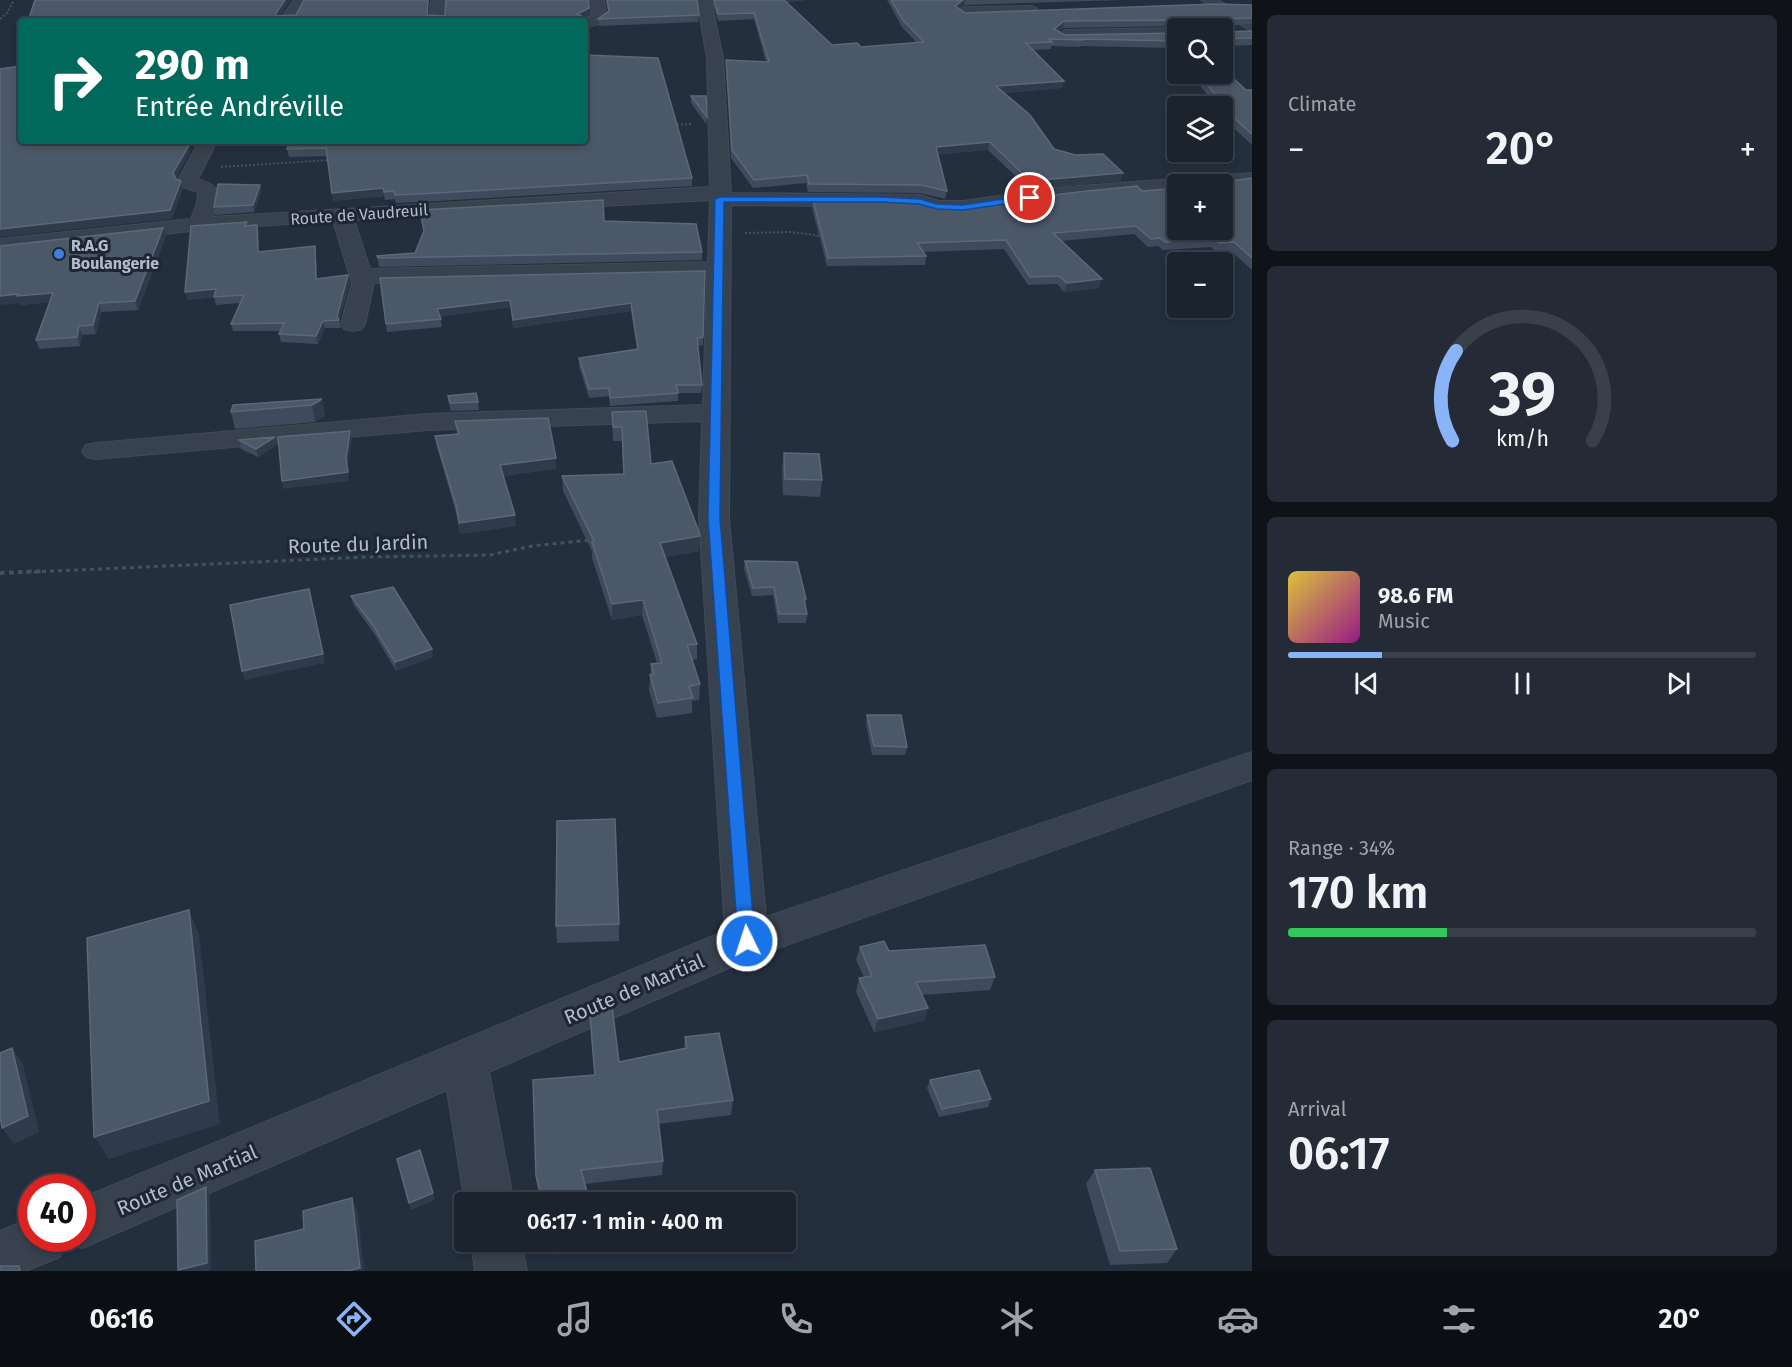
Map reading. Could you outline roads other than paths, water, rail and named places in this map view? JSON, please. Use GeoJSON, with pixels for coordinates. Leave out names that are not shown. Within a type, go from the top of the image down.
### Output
{"type":"FeatureCollection","features":[{"type":"Feature","properties":{"kind":"street"},"geometry":{"type":"LineString","coordinates":[[289,18],[301,0]]}},
{"type":"Feature","properties":{"kind":"street"},"geometry":{"type":"LineString","coordinates":[[437,18],[438,0]]}},
{"type":"Feature","properties":{"kind":"street"},"geometry":{"type":"LineString","coordinates":[[588,22],[596,20],[599,16],[597,0]]}},
{"type":"Feature","properties":{"kind":"street"},"geometry":{"type":"LineString","coordinates":[[704,0],[715,57],[721,163],[714,518],[747,941]]}},
{"type":"Feature","properties":{"kind":"street"},"geometry":{"type":"LineString","coordinates":[[1204,3],[1242,5]]}},
{"type":"Feature","properties":{"kind":"street"},"geometry":{"type":"LineString","coordinates":[[1204,3],[1252,29]]}},
{"type":"Feature","properties":{"kind":"street"},"geometry":{"type":"LineString","coordinates":[[964,12],[1046,10]]}},
{"type":"Feature","properties":{"kind":"street"},"geometry":{"type":"LineString","coordinates":[[1233,32],[1252,29]]}},
{"type":"Feature","properties":{"kind":"street"},"geometry":{"type":"LineString","coordinates":[[1063,35],[1167,33]]}},
{"type":"Feature","properties":{"kind":"street"},"geometry":{"type":"LineString","coordinates":[[199,224],[207,203],[208,189],[187,182],[206,144]]}},
{"type":"Feature","properties":{"kind":"street","name":"Route de Vaudreuil"},"geometry":{"type":"LineString","coordinates":[[0,246],[199,224],[342,215],[720,208],[881,200],[920,201],[937,207],[963,207],[1054,194],[1252,179]]}},
{"type":"Feature","properties":{"kind":"street"},"geometry":{"type":"LineString","coordinates":[[342,215],[363,283],[353,324]]}},
{"type":"Feature","properties":{"kind":"street"},"geometry":{"type":"LineString","coordinates":[[360,276],[720,269]]}},
{"type":"Feature","properties":{"kind":"street"},"geometry":{"type":"LineString","coordinates":[[96,451],[428,422],[716,413]]}},
{"type":"Feature","properties":{"kind":"street","name":"Route de Martial"},"geometry":{"type":"LineString","coordinates":[[96,1217],[747,941],[1252,766]]}},
{"type":"Feature","properties":{"kind":"street"},"geometry":{"type":"LineString","coordinates":[[465,1062],[487,1192]]}},
{"type":"Feature","properties":{"kind":"street"},"geometry":{"type":"LineString","coordinates":[[0,1256],[18,1249]]}},
{"type":"Feature","properties":{"kind":"street"},"geometry":{"type":"LineString","coordinates":[[498,1252],[501,1271]]}},
{"type":"Feature","properties":{"kind":"place","name":"R.A.G Boulangerie"},"geometry":{"type":"Point","coordinates":[59,254]}}]}
